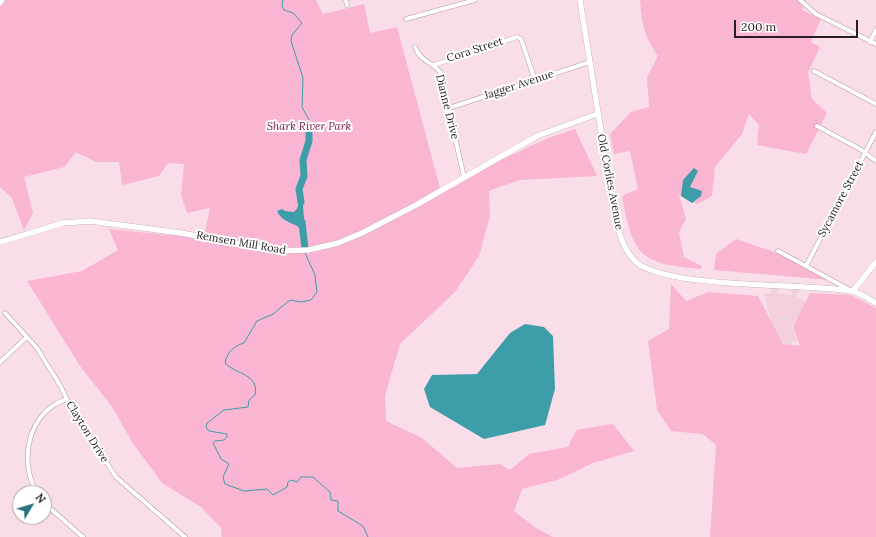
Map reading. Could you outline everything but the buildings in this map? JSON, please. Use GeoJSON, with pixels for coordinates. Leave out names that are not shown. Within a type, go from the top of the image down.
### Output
{"type":"FeatureCollection","features":[{"type":"Feature","properties":{"kind":"street"},"geometry":{"type":"LineString","coordinates":[[346,0],[347,5]]}},
{"type":"Feature","properties":{"kind":"street"},"geometry":{"type":"LineString","coordinates":[[406,19],[475,0]]}},
{"type":"Feature","properties":{"kind":"street","name":"Old Corlies Avenue"},"geometry":{"type":"LineString","coordinates":[[580,0],[597,114],[617,224],[628,252],[641,265],[661,273],[691,278],[852,291]]}},
{"type":"Feature","properties":{"kind":"street"},"geometry":{"type":"LineString","coordinates":[[800,0],[816,14],[876,44]]}},
{"type":"Feature","properties":{"kind":"street"},"geometry":{"type":"LineString","coordinates":[[870,42],[876,30]]}},
{"type":"Feature","properties":{"kind":"street","name":"Cora Street"},"geometry":{"type":"LineString","coordinates":[[434,65],[517,37],[521,39],[535,80]]}},
{"type":"Feature","properties":{"kind":"street","name":"Dianne Drive"},"geometry":{"type":"LineString","coordinates":[[415,47],[423,60],[434,65],[440,72],[464,177]]}},
{"type":"Feature","properties":{"kind":"street","name":"Jagger Avenue"},"geometry":{"type":"LineString","coordinates":[[448,108],[590,62]]}},
{"type":"Feature","properties":{"kind":"street"},"geometry":{"type":"LineString","coordinates":[[814,71],[876,104]]}},
{"type":"Feature","properties":{"kind":"street","name":"Remsen Mill Road"},"geometry":{"type":"LineString","coordinates":[[0,242],[63,223],[90,221],[181,232],[274,251],[300,252],[338,243],[362,233],[416,206],[537,136],[597,114]]}},
{"type":"Feature","properties":{"kind":"street"},"geometry":{"type":"LineString","coordinates":[[817,126],[865,152],[876,160]]}},
{"type":"Feature","properties":{"kind":"street","name":"Sycamore Street"},"geometry":{"type":"LineString","coordinates":[[806,266],[876,132]]}},
{"type":"Feature","properties":{"kind":"street","name":"Old Corlies Avenue"},"geometry":{"type":"LineString","coordinates":[[778,251],[876,303]]}},
{"type":"Feature","properties":{"kind":"street"},"geometry":{"type":"LineString","coordinates":[[852,291],[876,262]]}},
{"type":"Feature","properties":{"kind":"street","name":"Clayton Drive"},"geometry":{"type":"LineString","coordinates":[[5,313],[27,337],[49,366],[98,451],[116,477],[185,537]]}},
{"type":"Feature","properties":{"kind":"street"},"geometry":{"type":"LineString","coordinates":[[0,362],[27,337]]}},
{"type":"Feature","properties":{"kind":"street"},"geometry":{"type":"LineString","coordinates":[[33,485],[29,476],[27,463],[31,436],[37,423],[46,412],[60,401],[67,399]]}},
{"type":"Feature","properties":{"kind":"street"},"geometry":{"type":"LineString","coordinates":[[52,509],[83,537]]}},
{"type":"Feature","properties":{"kind":"shaded area"},"geometry":{"type":"Polygon","coordinates":[[[779,287],[777,293],[792,295],[793,289],[800,290],[796,296],[806,301],[792,326],[797,340],[792,342],[791,345],[784,343],[773,330],[764,293],[771,293],[772,288],[779,287]]]}},
{"type":"Feature","properties":{"kind":"green space","name":"Shark River Park"},"geometry":{"type":"Polygon","coordinates":[[[0,0],[316,0],[323,14],[364,4],[370,33],[397,27],[440,188],[548,138],[575,129],[597,176],[519,180],[489,191],[490,216],[479,256],[455,292],[400,344],[385,396],[386,421],[422,438],[457,468],[500,464],[510,470],[529,454],[568,447],[576,430],[613,424],[634,451],[593,463],[557,480],[522,489],[514,511],[536,528],[553,537],[222,537],[221,528],[201,507],[162,483],[132,442],[113,408],[80,366],[27,281],[82,271],[118,250],[109,229],[168,235],[204,236],[210,208],[187,213],[181,195],[184,164],[168,163],[159,176],[122,185],[119,162],[96,162],[76,152],[64,167],[24,177],[33,213],[24,230],[12,198],[0,187],[0,0]]]}},
{"type":"Feature","properties":{"kind":"green space"},"geometry":{"type":"Polygon","coordinates":[[[640,0],[806,0],[802,10],[821,19],[811,42],[820,47],[808,73],[812,99],[827,113],[806,154],[757,145],[759,125],[749,114],[742,134],[715,167],[712,196],[697,204],[679,195],[686,219],[679,232],[684,257],[702,266],[701,269],[664,264],[652,260],[643,253],[636,244],[630,232],[626,216],[622,196],[638,189],[630,151],[614,154],[610,134],[631,112],[649,107],[647,77],[658,56],[644,30],[640,0]]]}},
{"type":"Feature","properties":{"kind":"green space"},"geometry":{"type":"Polygon","coordinates":[[[736,239],[783,255],[830,280],[714,270],[716,254],[736,239]]]}},
{"type":"Feature","properties":{"kind":"green space"},"geometry":{"type":"Polygon","coordinates":[[[671,284],[686,301],[708,292],[758,296],[783,344],[800,346],[793,326],[810,293],[851,295],[876,308],[876,537],[710,537],[716,445],[703,434],[671,431],[657,410],[648,341],[669,329],[671,284]]]}},
{"type":"Feature","properties":{"kind":"water"},"geometry":{"type":"Polygon","coordinates":[[[694,168],[698,171],[690,187],[702,191],[701,196],[692,203],[681,196],[683,180],[694,168]]]}},
{"type":"Feature","properties":{"kind":"water"},"geometry":{"type":"Polygon","coordinates":[[[299,193],[302,193],[305,231],[303,232],[297,226],[283,219],[277,211],[282,209],[285,211],[294,212],[298,205],[299,193]]]}},
{"type":"Feature","properties":{"kind":"water"},"geometry":{"type":"Polygon","coordinates":[[[525,324],[544,327],[553,336],[555,389],[545,425],[484,439],[430,407],[424,389],[432,375],[477,374],[510,333],[525,324]]]}},
{"type":"Feature","properties":{"kind":"waterway"},"geometry":{"type":"LineString","coordinates":[[283,0],[282,6],[284,10],[293,13],[302,23],[292,35],[291,41],[303,78],[302,107],[309,120],[309,139],[299,193]]}},
{"type":"Feature","properties":{"kind":"waterway"},"geometry":{"type":"LineString","coordinates":[[301,202],[299,189],[304,176],[303,160],[309,141],[309,126]]}},
{"type":"Feature","properties":{"kind":"waterway"},"geometry":{"type":"LineString","coordinates":[[302,222],[305,249]]}},
{"type":"Feature","properties":{"kind":"waterway"},"geometry":{"type":"LineString","coordinates":[[305,253],[315,275],[317,292],[311,300],[301,302],[290,300],[273,314],[257,321],[244,343],[237,346],[229,353],[225,363],[229,367],[246,375],[254,383],[256,388],[255,395],[249,400],[248,407],[224,410],[207,423],[206,427],[209,431],[227,434],[227,437],[224,440],[215,441],[213,443],[221,459],[229,464],[223,477],[225,484],[244,491],[267,489],[273,495],[287,487],[288,482],[291,480],[297,482],[301,477],[313,477],[330,492],[331,500],[338,501],[338,511],[363,526],[368,537]]}}]}
